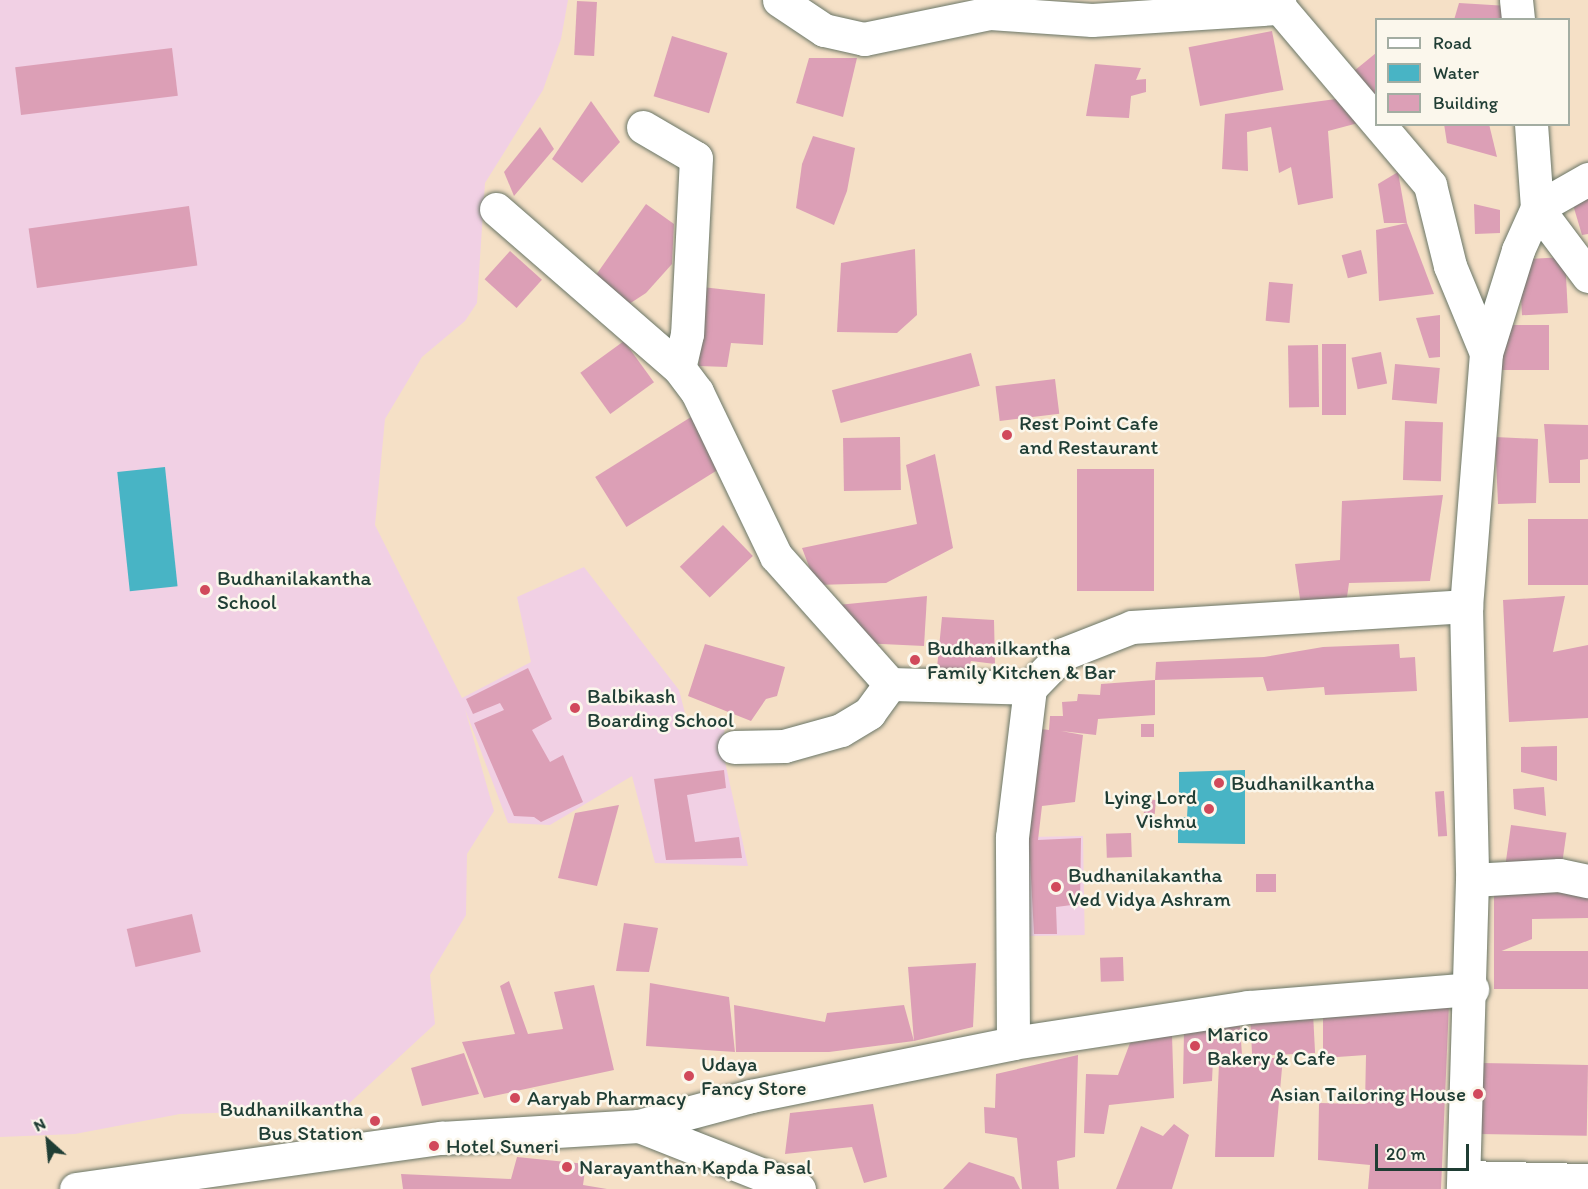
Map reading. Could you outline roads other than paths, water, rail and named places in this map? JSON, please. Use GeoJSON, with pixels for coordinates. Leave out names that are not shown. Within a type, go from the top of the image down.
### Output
{"type":"FeatureCollection","features":[{"type":"Feature","properties":{"kind":"street"},"geometry":{"type":"LineString","coordinates":[[779,0],[824,30],[864,39],[990,13],[1092,20],[1279,4],[1375,119]]}},
{"type":"Feature","properties":{"kind":"street"},"geometry":{"type":"LineString","coordinates":[[1516,0],[1518,18]]}},
{"type":"Feature","properties":{"kind":"street"},"geometry":{"type":"LineString","coordinates":[[1381,126],[1430,185],[1450,266],[1486,353]]}},
{"type":"Feature","properties":{"kind":"street"},"geometry":{"type":"LineString","coordinates":[[1531,126],[1538,208],[1518,250],[1486,353],[1466,606],[1472,989],[1464,1183],[1588,1180]]}},
{"type":"Feature","properties":{"kind":"street"},"geometry":{"type":"LineString","coordinates":[[643,127],[696,158],[687,334],[679,368]]}},
{"type":"Feature","properties":{"kind":"street"},"geometry":{"type":"LineString","coordinates":[[1538,208],[1588,178]]}},
{"type":"Feature","properties":{"kind":"street"},"geometry":{"type":"LineString","coordinates":[[496,208],[679,368],[697,392],[776,556],[890,684],[1030,687]]}},
{"type":"Feature","properties":{"kind":"street"},"geometry":{"type":"LineString","coordinates":[[1538,208],[1588,276]]}},
{"type":"Feature","properties":{"kind":"street"},"geometry":{"type":"LineString","coordinates":[[1013,1043],[1012,837],[1030,687],[1063,654],[1132,627],[1466,606]]}},
{"type":"Feature","properties":{"kind":"street"},"geometry":{"type":"LineString","coordinates":[[734,747],[784,746],[841,730],[869,713],[890,684]]}},
{"type":"Feature","properties":{"kind":"street"},"geometry":{"type":"LineString","coordinates":[[1472,880],[1559,876],[1588,881]]}},
{"type":"Feature","properties":{"kind":"street"},"geometry":{"type":"LineString","coordinates":[[76,1189],[441,1138],[639,1126],[751,1096],[1013,1043],[1248,1007],[1472,989]]}},
{"type":"Feature","properties":{"kind":"street"},"geometry":{"type":"LineString","coordinates":[[639,1126],[799,1189]]}},
{"type":"Feature","properties":{"kind":"water"},"geometry":{"type":"Polygon","coordinates":[[[165,467],[178,586],[130,591],[117,472],[165,467]]]}},
{"type":"Feature","properties":{"kind":"water"},"geometry":{"type":"Polygon","coordinates":[[[1245,770],[1245,844],[1178,843],[1178,818],[1187,817],[1188,800],[1179,800],[1179,772],[1245,770]]]}},
{"type":"Feature","properties":{"kind":"place","name":"Rest Point Cafe and Restaurant"},"geometry":{"type":"Point","coordinates":[1007,435]}},
{"type":"Feature","properties":{"kind":"place","name":"Budhanilakantha School"},"geometry":{"type":"Point","coordinates":[205,590]}},
{"type":"Feature","properties":{"kind":"place","name":"Budhanilkantha Family Kitchen & Bar"},"geometry":{"type":"Point","coordinates":[915,660]}},
{"type":"Feature","properties":{"kind":"place","name":"Balbikash Boarding School"},"geometry":{"type":"Point","coordinates":[575,708]}},
{"type":"Feature","properties":{"kind":"place","name":"Budhanilkantha"},"geometry":{"type":"Point","coordinates":[1219,783]}},
{"type":"Feature","properties":{"kind":"place","name":"Lying Lord Vishnu"},"geometry":{"type":"Point","coordinates":[1209,809]}},
{"type":"Feature","properties":{"kind":"place","name":"Budhanilakantha Ved Vidya Ashram"},"geometry":{"type":"Point","coordinates":[1056,887]}},
{"type":"Feature","properties":{"kind":"place","name":"Marico Bakery & Cafe"},"geometry":{"type":"Point","coordinates":[1195,1046]}},
{"type":"Feature","properties":{"kind":"place","name":"Udaya Fancy Store"},"geometry":{"type":"Point","coordinates":[689,1076]}},
{"type":"Feature","properties":{"kind":"place","name":"Asian Tailoring House"},"geometry":{"type":"Point","coordinates":[1478,1094]}},
{"type":"Feature","properties":{"kind":"place","name":"Aaryab Pharmacy"},"geometry":{"type":"Point","coordinates":[515,1098]}},
{"type":"Feature","properties":{"kind":"place","name":"Budhanilkantha Bus Station"},"geometry":{"type":"Point","coordinates":[375,1121]}},
{"type":"Feature","properties":{"kind":"place","name":"Hotel Suneri"},"geometry":{"type":"Point","coordinates":[434,1146]}},
{"type":"Feature","properties":{"kind":"place","name":"Narayanthan Kapda Pasal"},"geometry":{"type":"Point","coordinates":[567,1167]}}]}
